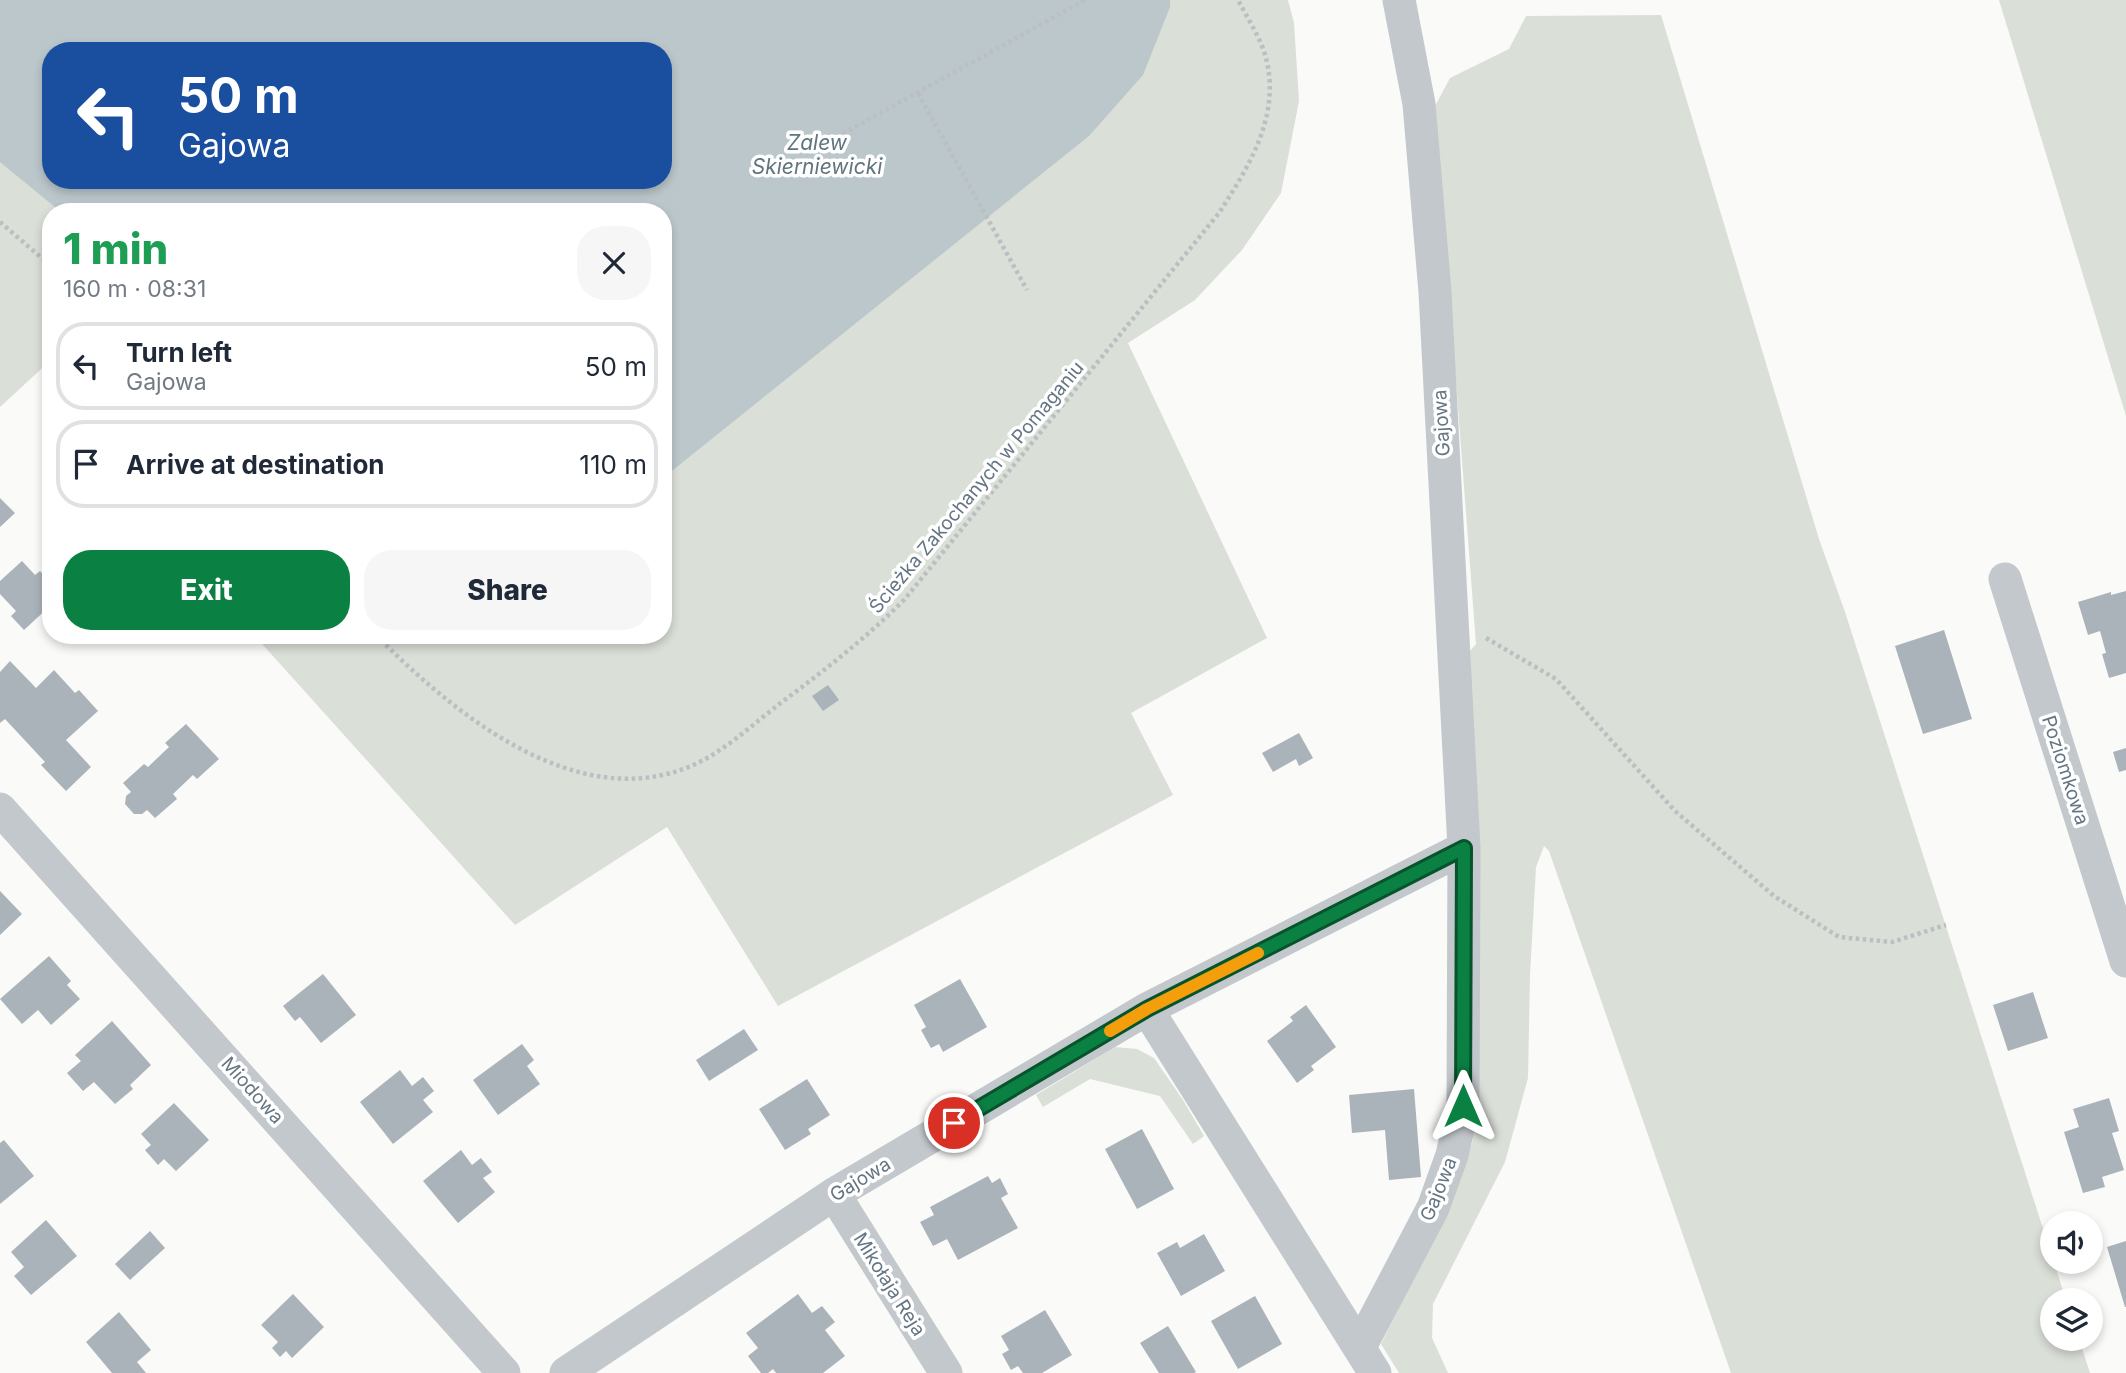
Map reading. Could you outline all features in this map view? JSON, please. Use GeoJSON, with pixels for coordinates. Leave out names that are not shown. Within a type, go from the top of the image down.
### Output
{"type":"FeatureCollection","features":[{"type":"Feature","properties":{"kind":"street","name":"Gajowa"},"geometry":{"type":"LineString","coordinates":[[1367,1360],[1433,1208],[1452,1155],[1463,1106],[1464,848],[1435,292],[1419,104],[1399,0]]}},
{"type":"Feature","properties":{"kind":"street","name":"Poziomkowa"},"geometry":{"type":"LineString","coordinates":[[2006,579],[2126,961]]}},
{"type":"Feature","properties":{"kind":"street","name":"Miodowa"},"geometry":{"type":"LineString","coordinates":[[0,809],[504,1373]]}},
{"type":"Feature","properties":{"kind":"street","name":"Gajowa"},"geometry":{"type":"LineString","coordinates":[[566,1373],[834,1194],[1147,1009],[1464,848]]}},
{"type":"Feature","properties":{"kind":"street"},"geometry":{"type":"LineString","coordinates":[[1147,1009],[1367,1360]]}},
{"type":"Feature","properties":{"kind":"street","name":"Mikołaja Reja"},"geometry":{"type":"LineString","coordinates":[[834,1194],[946,1373]]}},
{"type":"Feature","properties":{"kind":"path"},"geometry":{"type":"LineString","coordinates":[[806,154],[1085,0]]}},
{"type":"Feature","properties":{"kind":"path","name":"Ścieżka Zakochanych w Pomaganiu"},"geometry":{"type":"LineString","coordinates":[[386,644],[446,701],[507,741],[566,768],[586,774],[610,778],[657,777],[691,766],[727,744],[862,641],[904,600],[1219,213],[1259,143],[1270,101],[1270,76],[1265,55],[1238,0]]}},
{"type":"Feature","properties":{"kind":"path"},"geometry":{"type":"LineString","coordinates":[[918,93],[1027,290]]}},
{"type":"Feature","properties":{"kind":"path"},"geometry":{"type":"LineString","coordinates":[[0,222],[42,258]]}},
{"type":"Feature","properties":{"kind":"path"},"geometry":{"type":"LineString","coordinates":[[1451,617],[1556,679],[1675,811],[1774,896],[1839,937],[1892,942],[1946,925]]}},
{"type":"Feature","properties":{"kind":"shaded area"},"geometry":{"type":"Polygon","coordinates":[[[0,0],[1288,0],[1294,23],[1299,101],[1281,193],[1242,250],[1195,300],[1128,343],[1267,638],[1131,713],[1173,795],[778,1006],[667,827],[515,925],[262,644],[672,644],[672,203],[42,203],[42,368],[0,407],[0,0]]]}},
{"type":"Feature","properties":{"kind":"shaded area"},"geometry":{"type":"Polygon","coordinates":[[[1999,0],[2126,0],[2126,416],[1999,0]]]}},
{"type":"Feature","properties":{"kind":"shaded area"},"geometry":{"type":"Polygon","coordinates":[[[1661,15],[1819,539],[1845,612],[2040,1219],[2040,1274],[2058,1274],[2062,1288],[2040,1288],[2040,1351],[2083,1351],[2090,1373],[1731,1373],[1549,851],[1544,846],[1536,867],[1528,1078],[1505,1162],[1433,1304],[1432,1338],[1448,1373],[1399,1373],[1381,1344],[1451,1202],[1472,1143],[1479,1092],[1470,651],[1476,644],[1435,106],[1450,78],[1509,49],[1526,16],[1661,15]]]}},
{"type":"Feature","properties":{"kind":"shaded area"},"geometry":{"type":"Polygon","coordinates":[[[1115,1047],[1137,1049],[1154,1058],[1204,1136],[1193,1144],[1160,1096],[1090,1079],[1043,1107],[1036,1095],[1115,1047]]]}},
{"type":"Feature","properties":{"kind":"water","name":"Zalew Skierniewicki"},"geometry":{"type":"Polygon","coordinates":[[[0,0],[1170,0],[1170,7],[1143,75],[1089,136],[672,471],[672,203],[50,203],[0,162],[0,0]]]}},
{"type":"Feature","properties":{"kind":"building"},"geometry":{"type":"Polygon","coordinates":[[[0,498],[15,513],[0,527],[0,498]]]}},
{"type":"Feature","properties":{"kind":"building"},"geometry":{"type":"Polygon","coordinates":[[[22,561],[35,575],[40,571],[42,573],[42,613],[24,630],[11,616],[16,611],[0,594],[0,581],[22,561]]]}},
{"type":"Feature","properties":{"kind":"building"},"geometry":{"type":"Polygon","coordinates":[[[2126,591],[2126,673],[2109,678],[2102,654],[2106,653],[2100,631],[2088,635],[2078,602],[2111,592],[2111,595],[2126,591]]]}},
{"type":"Feature","properties":{"kind":"building"},"geometry":{"type":"Polygon","coordinates":[[[1944,630],[1972,719],[1923,734],[1895,646],[1944,630]]]}},
{"type":"Feature","properties":{"kind":"building"},"geometry":{"type":"Polygon","coordinates":[[[10,661],[36,688],[54,670],[75,693],[79,690],[98,711],[66,740],[91,767],[66,791],[41,765],[45,762],[5,719],[0,723],[0,672],[10,661]]]}},
{"type":"Feature","properties":{"kind":"building"},"geometry":{"type":"Polygon","coordinates":[[[828,685],[839,700],[823,711],[812,696],[828,685]]]}},
{"type":"Feature","properties":{"kind":"building"},"geometry":{"type":"Polygon","coordinates":[[[186,724],[219,759],[197,779],[193,775],[173,794],[177,799],[155,818],[147,810],[142,814],[134,814],[125,804],[126,796],[131,792],[123,783],[144,764],[148,767],[169,747],[165,743],[186,724]]]}},
{"type":"Feature","properties":{"kind":"building"},"geometry":{"type":"Polygon","coordinates":[[[1299,733],[1313,758],[1299,766],[1296,759],[1273,772],[1262,753],[1299,733]]]}},
{"type":"Feature","properties":{"kind":"building"},"geometry":{"type":"Polygon","coordinates":[[[2126,748],[2126,770],[2119,772],[2113,752],[2126,748]]]}},
{"type":"Feature","properties":{"kind":"building"},"geometry":{"type":"Polygon","coordinates":[[[0,891],[22,914],[0,935],[0,891]]]}},
{"type":"Feature","properties":{"kind":"building"},"geometry":{"type":"Polygon","coordinates":[[[49,956],[71,981],[67,985],[80,999],[51,1025],[38,1010],[22,1024],[0,999],[49,956]]]}},
{"type":"Feature","properties":{"kind":"building"},"geometry":{"type":"Polygon","coordinates":[[[323,974],[356,1015],[321,1043],[300,1017],[295,1021],[283,1006],[323,974]]]}},
{"type":"Feature","properties":{"kind":"building"},"geometry":{"type":"Polygon","coordinates":[[[960,979],[987,1027],[943,1052],[939,1044],[931,1048],[921,1030],[926,1027],[914,1005],[960,979]]]}},
{"type":"Feature","properties":{"kind":"building"},"geometry":{"type":"Polygon","coordinates":[[[2033,992],[2048,1038],[2008,1051],[1993,1005],[2033,992]]]}},
{"type":"Feature","properties":{"kind":"building"},"geometry":{"type":"Polygon","coordinates":[[[1306,1005],[1336,1047],[1311,1066],[1314,1070],[1297,1083],[1267,1041],[1293,1021],[1290,1017],[1306,1005]]]}},
{"type":"Feature","properties":{"kind":"building"},"geometry":{"type":"Polygon","coordinates":[[[112,1021],[151,1065],[130,1085],[133,1089],[115,1104],[94,1082],[83,1091],[67,1073],[81,1061],[75,1055],[112,1021]]]}},
{"type":"Feature","properties":{"kind":"building"},"geometry":{"type":"Polygon","coordinates":[[[744,1029],[758,1050],[709,1081],[696,1060],[744,1029]]]}},
{"type":"Feature","properties":{"kind":"building"},"geometry":{"type":"Polygon","coordinates":[[[522,1044],[534,1060],[527,1066],[540,1084],[498,1115],[473,1080],[522,1044]]]}},
{"type":"Feature","properties":{"kind":"building"},"geometry":{"type":"Polygon","coordinates":[[[400,1070],[412,1086],[423,1077],[434,1091],[423,1100],[433,1112],[393,1144],[360,1102],[400,1070]]]}},
{"type":"Feature","properties":{"kind":"building"},"geometry":{"type":"Polygon","coordinates":[[[807,1079],[830,1115],[808,1129],[811,1134],[785,1150],[759,1109],[807,1079]]]}},
{"type":"Feature","properties":{"kind":"building"},"geometry":{"type":"Polygon","coordinates":[[[1414,1089],[1421,1177],[1389,1180],[1385,1130],[1352,1133],[1349,1095],[1414,1089]]]}},
{"type":"Feature","properties":{"kind":"building"},"geometry":{"type":"Polygon","coordinates":[[[2109,1098],[2119,1131],[2112,1133],[2124,1170],[2102,1177],[2105,1187],[2083,1193],[2064,1132],[2079,1127],[2073,1109],[2109,1098]]]}},
{"type":"Feature","properties":{"kind":"building"},"geometry":{"type":"Polygon","coordinates":[[[174,1103],[209,1140],[176,1171],[164,1159],[158,1165],[145,1150],[151,1145],[141,1134],[174,1103]]]}},
{"type":"Feature","properties":{"kind":"building"},"geometry":{"type":"Polygon","coordinates":[[[1142,1129],[1174,1189],[1137,1209],[1105,1149],[1142,1129]]]}},
{"type":"Feature","properties":{"kind":"building"},"geometry":{"type":"Polygon","coordinates":[[[4,1140],[34,1176],[0,1204],[0,1143],[4,1140]]]}},
{"type":"Feature","properties":{"kind":"building"},"geometry":{"type":"Polygon","coordinates":[[[461,1150],[472,1165],[481,1158],[492,1172],[483,1178],[495,1192],[458,1223],[423,1181],[461,1150]]]}},
{"type":"Feature","properties":{"kind":"building"},"geometry":{"type":"Polygon","coordinates":[[[988,1176],[992,1183],[1000,1178],[1008,1194],[1001,1198],[1018,1228],[958,1260],[947,1239],[933,1246],[920,1222],[934,1215],[930,1207],[988,1176]]]}},
{"type":"Feature","properties":{"kind":"building"},"geometry":{"type":"Polygon","coordinates":[[[46,1220],[77,1256],[31,1295],[14,1276],[24,1267],[11,1252],[46,1220]]]}},
{"type":"Feature","properties":{"kind":"building"},"geometry":{"type":"Polygon","coordinates":[[[150,1231],[165,1248],[130,1280],[115,1264],[150,1231]]]}},
{"type":"Feature","properties":{"kind":"building"},"geometry":{"type":"Polygon","coordinates":[[[1204,1234],[1225,1271],[1181,1296],[1157,1253],[1177,1242],[1180,1248],[1204,1234]]]}},
{"type":"Feature","properties":{"kind":"building"},"geometry":{"type":"Polygon","coordinates":[[[2126,1241],[2126,1307],[2125,1307],[2107,1247],[2126,1241]]]}},
{"type":"Feature","properties":{"kind":"building"},"geometry":{"type":"Polygon","coordinates":[[[293,1294],[324,1327],[292,1358],[286,1351],[280,1357],[272,1348],[278,1342],[261,1325],[293,1294]]]}},
{"type":"Feature","properties":{"kind":"building"},"geometry":{"type":"Polygon","coordinates":[[[798,1294],[812,1313],[822,1306],[835,1322],[825,1330],[845,1356],[823,1373],[776,1373],[773,1369],[768,1373],[761,1373],[748,1356],[758,1348],[746,1333],[798,1294]]]}},
{"type":"Feature","properties":{"kind":"building"},"geometry":{"type":"Polygon","coordinates":[[[1255,1296],[1282,1344],[1238,1369],[1211,1321],[1255,1296]]]}},
{"type":"Feature","properties":{"kind":"building"},"geometry":{"type":"Polygon","coordinates":[[[1045,1310],[1072,1355],[1042,1373],[1023,1373],[1018,1366],[1011,1370],[1002,1354],[1009,1350],[1001,1336],[1045,1310]]]}},
{"type":"Feature","properties":{"kind":"building"},"geometry":{"type":"Polygon","coordinates":[[[119,1312],[151,1350],[137,1362],[146,1373],[112,1373],[86,1342],[119,1312]]]}},
{"type":"Feature","properties":{"kind":"building"},"geometry":{"type":"Polygon","coordinates":[[[1168,1326],[1196,1372],[1159,1373],[1140,1343],[1168,1326]]]}},
{"type":"Feature","properties":{"kind":"slow traffic"},"geometry":{"type":"LineString","coordinates":[[1110,1031],[1147,1009],[1258,953]]}},
{"type":"Feature","properties":{"kind":"route"},"geometry":{"type":"LineString","coordinates":[[954,1123],[1147,1009],[1464,848],[1463,1106]]}}]}
